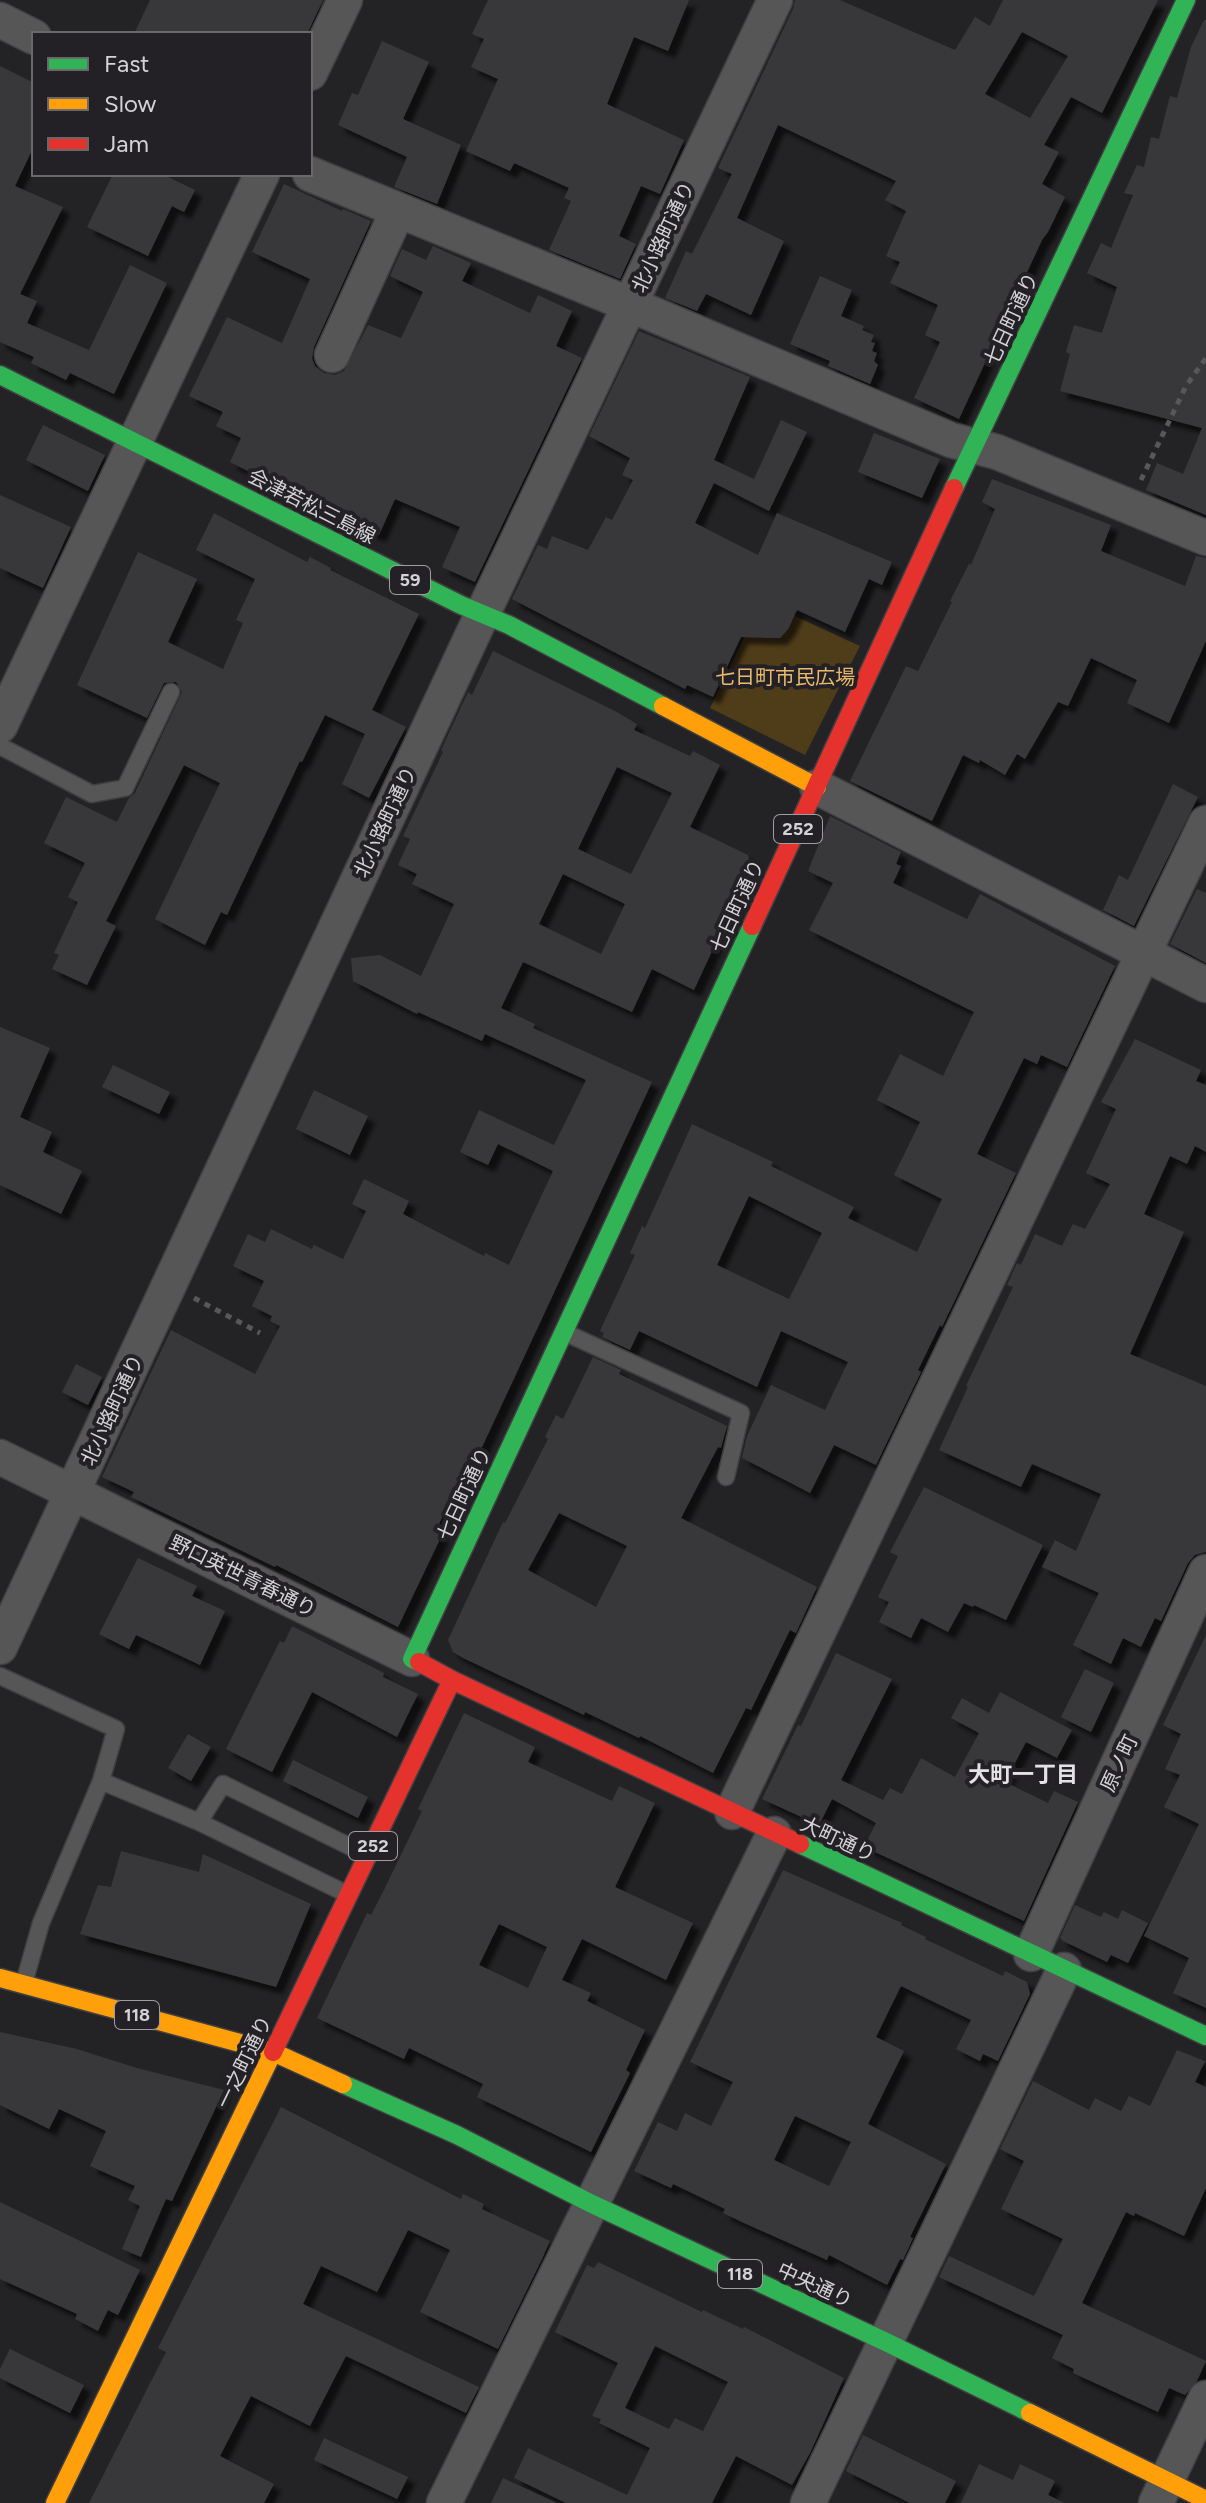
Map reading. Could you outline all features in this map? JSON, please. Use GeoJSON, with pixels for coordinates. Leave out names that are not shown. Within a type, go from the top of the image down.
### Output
{"type":"FeatureCollection","features":[{"type":"Feature","properties":{"kind":"main road","name":"七日町通り"},"geometry":{"type":"LineString","coordinates":[[412,1659],[1186,0]]}},
{"type":"Feature","properties":{"kind":"main road","name":"会津若松三島線"},"geometry":{"type":"LineString","coordinates":[[0,375],[482,615],[509,625],[817,787]]}},
{"type":"Feature","properties":{"kind":"main road"},"geometry":{"type":"LineString","coordinates":[[412,1659],[452,1680]]}},
{"type":"Feature","properties":{"kind":"main road","name":"大町通り"},"geometry":{"type":"LineString","coordinates":[[452,1680],[1206,2036]]}},
{"type":"Feature","properties":{"kind":"main road","name":"一之町通り"},"geometry":{"type":"LineString","coordinates":[[55,2503],[452,1680]]}},
{"type":"Feature","properties":{"kind":"main road","name":"118"},"geometry":{"type":"LineString","coordinates":[[0,1978],[273,2052]]}},
{"type":"Feature","properties":{"kind":"main road","name":"中央通り"},"geometry":{"type":"LineString","coordinates":[[273,2052],[457,2135],[590,2203],[886,2342],[1161,2492],[1206,2500]]}},
{"type":"Feature","properties":{"kind":"street"},"geometry":{"type":"LineString","coordinates":[[312,69],[345,0]]}},
{"type":"Feature","properties":{"kind":"street","name":"北小路町通り"},"geometry":{"type":"LineString","coordinates":[[0,1647],[482,615],[775,0]]}},
{"type":"Feature","properties":{"kind":"street"},"geometry":{"type":"LineString","coordinates":[[0,20],[32,36]]}},
{"type":"Feature","properties":{"kind":"street"},"geometry":{"type":"LineString","coordinates":[[312,175],[951,440],[997,452],[1206,538]]}},
{"type":"Feature","properties":{"kind":"street"},"geometry":{"type":"LineString","coordinates":[[0,726],[261,176]]}},
{"type":"Feature","properties":{"kind":"street"},"geometry":{"type":"LineString","coordinates":[[332,355],[398,210]]}},
{"type":"Feature","properties":{"kind":"street"},"geometry":{"type":"LineString","coordinates":[[817,787],[1206,985]]}},
{"type":"Feature","properties":{"kind":"street"},"geometry":{"type":"LineString","coordinates":[[732,1812],[1206,823]]}},
{"type":"Feature","properties":{"kind":"street","name":"野口英世青春通り"},"geometry":{"type":"LineString","coordinates":[[0,1457],[412,1659]]}},
{"type":"Feature","properties":{"kind":"street","name":"原ノ町"},"geometry":{"type":"LineString","coordinates":[[1031,1954],[1206,1572]]}},
{"type":"Feature","properties":{"kind":"street"},"geometry":{"type":"LineString","coordinates":[[444,2503],[774,1834]]}},
{"type":"Feature","properties":{"kind":"street"},"geometry":{"type":"LineString","coordinates":[[808,2503],[1064,1970]]}},
{"type":"Feature","properties":{"kind":"street"},"geometry":{"type":"LineString","coordinates":[[1161,2492],[1206,2398]]}},
{"type":"Feature","properties":{"kind":"lane"},"geometry":{"type":"LineString","coordinates":[[0,746],[92,794],[125,788],[171,692]]}},
{"type":"Feature","properties":{"kind":"lane"},"geometry":{"type":"LineString","coordinates":[[564,1332],[741,1413],[726,1477]]}},
{"type":"Feature","properties":{"kind":"lane"},"geometry":{"type":"LineString","coordinates":[[0,1676],[116,1729],[101,1781],[41,1923],[24,1985]]}},
{"type":"Feature","properties":{"kind":"lane"},"geometry":{"type":"LineString","coordinates":[[101,1781],[199,1822],[349,1895]]}},
{"type":"Feature","properties":{"kind":"lane"},"geometry":{"type":"LineString","coordinates":[[199,1822],[223,1784],[368,1856]]}},
{"type":"Feature","properties":{"kind":"path"},"geometry":{"type":"LineString","coordinates":[[1129,506],[1186,386],[1206,358]]}},
{"type":"Feature","properties":{"kind":"path"},"geometry":{"type":"LineString","coordinates":[[191,1297],[260,1333]]}},
{"type":"Feature","properties":{"kind":"green space","name":"七日町市民広場"},"geometry":{"type":"Polygon","coordinates":[[[762,601],[860,646],[805,755],[710,708],[762,601]]]}},
{"type":"Feature","properties":{"kind":"building"},"geometry":{"type":"Polygon","coordinates":[[[150,0],[323,0],[308,32],[135,32],[150,0]]]}},
{"type":"Feature","properties":{"kind":"building"},"geometry":{"type":"Polygon","coordinates":[[[488,0],[689,0],[668,51],[634,37],[607,104],[684,140],[660,194],[641,186],[619,236],[636,244],[620,279],[549,250],[571,201],[564,198],[569,188],[514,163],[510,171],[466,151],[498,79],[471,67],[484,39],[472,34],[488,0]]]}},
{"type":"Feature","properties":{"kind":"building"},"geometry":{"type":"Polygon","coordinates":[[[795,0],[840,0],[955,50],[975,17],[990,26],[1003,0],[1158,0],[1102,113],[1071,97],[1044,145],[1059,152],[1042,184],[1065,197],[959,419],[914,398],[940,342],[925,335],[938,305],[890,283],[900,262],[886,256],[906,211],[885,200],[896,181],[778,125],[737,218],[784,241],[751,315],[706,294],[697,311],[665,298],[686,251],[692,254],[732,174],[718,168],[795,0]],[[1022,32],[985,94],[1030,118],[1068,56],[1022,32]]]}},
{"type":"Feature","properties":{"kind":"building"},"geometry":{"type":"Polygon","coordinates":[[[1204,20],[1206,515],[1146,490],[1157,463],[1183,474],[1202,428],[1060,391],[1074,325],[1102,333],[1117,287],[1087,273],[1101,243],[1111,248],[1133,195],[1124,193],[1137,165],[1144,167],[1151,137],[1159,139],[1170,96],[1177,98],[1191,47],[1204,20]]]}},
{"type":"Feature","properties":{"kind":"building"},"geometry":{"type":"Polygon","coordinates":[[[382,41],[429,62],[403,119],[461,145],[437,204],[394,187],[407,157],[338,125],[352,93],[358,95],[382,41]]]}},
{"type":"Feature","properties":{"kind":"building"},"geometry":{"type":"Polygon","coordinates":[[[0,66],[32,82],[32,150],[15,186],[63,207],[20,294],[37,301],[27,323],[89,350],[130,265],[167,283],[114,394],[70,373],[66,380],[31,363],[34,357],[0,342],[0,66]]]}},
{"type":"Feature","properties":{"kind":"building"},"geometry":{"type":"Polygon","coordinates":[[[112,176],[166,176],[195,190],[184,212],[172,206],[148,256],[87,227],[112,176]]]}},
{"type":"Feature","properties":{"kind":"building"},"geometry":{"type":"Polygon","coordinates":[[[284,184],[371,221],[314,347],[312,358],[315,366],[324,373],[335,375],[344,371],[368,325],[401,338],[423,292],[390,276],[402,249],[426,260],[433,246],[471,263],[462,281],[530,313],[538,295],[572,311],[556,346],[582,358],[475,582],[442,567],[460,527],[395,499],[379,535],[369,531],[230,462],[241,438],[216,426],[223,412],[189,396],[227,317],[282,343],[310,279],[252,252],[284,184]]]}},
{"type":"Feature","properties":{"kind":"building"},"geometry":{"type":"Polygon","coordinates":[[[820,276],[852,290],[841,316],[864,326],[862,330],[874,335],[872,351],[877,353],[874,361],[878,365],[870,384],[828,366],[830,361],[790,344],[820,276]]]}},
{"type":"Feature","properties":{"kind":"building"},"geometry":{"type":"Polygon","coordinates":[[[639,331],[750,377],[714,460],[754,479],[781,420],[807,432],[769,511],[714,483],[695,523],[758,555],[777,513],[892,562],[882,585],[869,579],[845,632],[797,610],[780,638],[741,637],[713,697],[687,685],[685,689],[512,599],[538,545],[547,549],[552,536],[588,550],[606,517],[612,520],[633,480],[622,475],[630,458],[589,436],[639,331]]]}},
{"type":"Feature","properties":{"kind":"building"},"geometry":{"type":"Polygon","coordinates":[[[43,425],[105,455],[88,491],[26,460],[43,425]]]}},
{"type":"Feature","properties":{"kind":"building"},"geometry":{"type":"Polygon","coordinates":[[[874,433],[940,459],[922,498],[858,472],[874,433]]]}},
{"type":"Feature","properties":{"kind":"building"},"geometry":{"type":"Polygon","coordinates":[[[992,479],[1111,525],[1101,551],[1185,586],[1196,556],[1206,558],[1206,641],[1169,723],[1127,703],[1137,680],[1091,658],[1068,706],[1058,702],[1025,759],[1017,754],[1005,775],[980,760],[979,763],[963,755],[932,821],[850,781],[906,666],[918,671],[950,601],[971,565],[995,509],[982,502],[992,479]]]}},
{"type":"Feature","properties":{"kind":"building"},"geometry":{"type":"Polygon","coordinates":[[[0,495],[71,527],[43,588],[0,568],[0,495]]]}},
{"type":"Feature","properties":{"kind":"building"},"geometry":{"type":"Polygon","coordinates":[[[214,513],[307,562],[310,557],[419,614],[372,710],[406,727],[369,798],[342,784],[365,734],[325,715],[227,915],[221,912],[205,945],[155,919],[220,783],[184,765],[106,921],[116,926],[87,985],[52,969],[59,955],[54,953],[78,902],[68,897],[85,863],[44,843],[66,797],[117,822],[129,798],[135,793],[182,692],[176,682],[164,683],[147,718],[77,685],[138,552],[197,579],[168,642],[223,669],[243,623],[236,620],[255,579],[196,550],[214,513]]]}},
{"type":"Feature","properties":{"kind":"building"},"geometry":{"type":"Polygon","coordinates":[[[493,651],[617,712],[637,724],[634,730],[690,756],[693,751],[720,765],[690,827],[748,855],[751,867],[694,990],[652,969],[632,1012],[523,962],[501,1008],[535,1024],[533,1028],[652,1082],[470,1473],[465,1471],[435,1532],[442,1535],[398,1627],[131,1497],[134,1492],[102,1477],[171,1330],[255,1374],[280,1326],[270,1321],[272,1316],[252,1306],[264,1281],[233,1266],[248,1234],[265,1242],[271,1229],[312,1249],[314,1245],[343,1259],[366,1211],[352,1204],[364,1179],[409,1201],[403,1214],[484,1256],[485,1253],[509,1265],[553,1171],[498,1144],[488,1165],[460,1152],[479,1110],[554,1145],[586,1080],[485,1034],[482,1041],[417,1014],[353,981],[351,958],[380,955],[421,976],[454,904],[412,884],[417,874],[398,865],[410,839],[403,836],[468,692],[472,695],[493,651]],[[617,767],[578,849],[631,874],[672,793],[617,767]],[[563,874],[539,924],[601,954],[625,904],[563,874]]]}},
{"type":"Feature","properties":{"kind":"building"},"geometry":{"type":"Polygon","coordinates":[[[1173,784],[1198,797],[1134,926],[1103,910],[1119,875],[1128,880],[1173,784]]]}},
{"type":"Feature","properties":{"kind":"building"},"geometry":{"type":"Polygon","coordinates":[[[830,816],[901,852],[896,864],[901,866],[893,883],[967,919],[980,894],[1115,966],[1067,1067],[1041,1055],[1037,1064],[1024,1058],[977,1154],[1016,1173],[918,1370],[921,1372],[876,1465],[834,1445],[810,1493],[742,1458],[747,1436],[771,1385],[825,1410],[848,1362],[781,1331],[757,1387],[639,1331],[630,1350],[602,1337],[604,1333],[600,1331],[635,1255],[630,1253],[642,1226],[645,1228],[692,1124],[773,1162],[771,1166],[854,1207],[848,1218],[917,1252],[942,1199],[894,1175],[920,1122],[877,1100],[900,1054],[943,1076],[974,1012],[809,930],[833,883],[808,871],[830,816]],[[749,1196],[717,1265],[789,1299],[822,1233],[749,1196]]]}},
{"type":"Feature","properties":{"kind":"building"},"geometry":{"type":"Polygon","coordinates":[[[1197,889],[1206,893],[1206,963],[1170,944],[1197,889]]]}},
{"type":"Feature","properties":{"kind":"building"},"geometry":{"type":"Polygon","coordinates":[[[0,1027],[50,1048],[20,1117],[52,1132],[43,1152],[82,1171],[61,1214],[0,1185],[0,1027]]]}},
{"type":"Feature","properties":{"kind":"building"},"geometry":{"type":"Polygon","coordinates":[[[1135,1039],[1201,1070],[1196,1081],[1206,1085],[1206,1152],[1195,1146],[1187,1164],[1170,1156],[1144,1214],[1184,1232],[1130,1354],[1206,1386],[1206,1552],[1195,1555],[1188,1563],[1161,1621],[1155,1618],[1141,1647],[1123,1638],[1111,1664],[1073,1645],[1099,1593],[1042,1567],[1055,1540],[1076,1551],[1101,1494],[1032,1464],[1021,1487],[939,1450],[1013,1287],[1007,1285],[1017,1263],[1021,1265],[1035,1234],[1062,1246],[1073,1224],[1085,1229],[1110,1184],[1086,1173],[1116,1109],[1101,1102],[1135,1039]]]}},
{"type":"Feature","properties":{"kind":"building"},"geometry":{"type":"Polygon","coordinates":[[[113,1065],[170,1092],[159,1114],[102,1087],[113,1065]]]}},
{"type":"Feature","properties":{"kind":"building"},"geometry":{"type":"Polygon","coordinates":[[[314,1090],[368,1116],[350,1155],[296,1129],[314,1090]]]}},
{"type":"Feature","properties":{"kind":"building"},"geometry":{"type":"Polygon","coordinates":[[[593,1357],[621,1370],[619,1374],[727,1426],[721,1448],[718,1447],[681,1518],[817,1587],[796,1633],[790,1630],[751,1710],[746,1708],[713,1773],[640,1736],[585,1712],[584,1715],[453,1652],[448,1640],[503,1522],[548,1439],[545,1437],[556,1415],[563,1419],[593,1357]],[[559,1513],[528,1570],[596,1607],[627,1546],[559,1513]]]}},
{"type":"Feature","properties":{"kind":"building"},"geometry":{"type":"Polygon","coordinates":[[[76,1364],[102,1377],[88,1405],[62,1392],[76,1364]]]}},
{"type":"Feature","properties":{"kind":"building"},"geometry":{"type":"Polygon","coordinates":[[[924,1487],[1043,1545],[1006,1620],[964,1603],[948,1632],[921,1618],[911,1638],[879,1622],[889,1602],[878,1597],[898,1556],[890,1552],[924,1487]]]}},
{"type":"Feature","properties":{"kind":"building"},"geometry":{"type":"Polygon","coordinates":[[[138,1558],[197,1586],[192,1596],[225,1611],[200,1665],[136,1635],[129,1649],[99,1634],[138,1558]]]}},
{"type":"Feature","properties":{"kind":"building"},"geometry":{"type":"Polygon","coordinates":[[[292,1626],[418,1694],[397,1737],[312,1692],[272,1772],[226,1749],[280,1641],[284,1643],[292,1626]]]}},
{"type":"Feature","properties":{"kind":"building"},"geometry":{"type":"Polygon","coordinates":[[[1206,1635],[1206,2008],[1173,1993],[1189,1958],[1144,1936],[1199,1824],[1164,1807],[1180,1775],[1165,1769],[1181,1734],[1163,1725],[1206,1635]]]}},
{"type":"Feature","properties":{"kind":"building"},"geometry":{"type":"Polygon","coordinates":[[[836,1653],[892,1679],[841,1780],[883,1800],[890,1788],[902,1794],[921,1758],[955,1777],[979,1733],[951,1718],[962,1698],[989,1713],[1000,1692],[1072,1730],[1057,1758],[1026,1742],[1005,1782],[1048,1803],[1054,1791],[1078,1802],[1024,1921],[864,1847],[876,1823],[832,1799],[819,1825],[762,1799],[836,1653]]]}},
{"type":"Feature","properties":{"kind":"building"},"geometry":{"type":"Polygon","coordinates":[[[1085,1669],[1114,1683],[1091,1732],[1061,1717],[1085,1669]]]}},
{"type":"Feature","properties":{"kind":"building"},"geometry":{"type":"Polygon","coordinates":[[[464,1713],[535,1747],[528,1762],[612,1801],[619,1786],[655,1803],[615,1887],[693,1923],[666,1980],[582,1939],[562,1980],[591,1993],[587,2001],[645,2030],[626,2070],[630,2073],[591,2152],[477,2097],[483,2084],[409,2048],[404,2059],[317,2018],[367,1913],[371,1915],[384,1890],[422,1811],[418,1809],[464,1713]],[[499,1924],[479,1965],[528,1988],[547,1947],[499,1924]]]}},
{"type":"Feature","properties":{"kind":"building"},"geometry":{"type":"Polygon","coordinates":[[[188,1734],[211,1747],[191,1781],[168,1768],[188,1734]]]}},
{"type":"Feature","properties":{"kind":"building"},"geometry":{"type":"Polygon","coordinates":[[[293,1760],[368,1797],[358,1818],[283,1781],[293,1760]]]}},
{"type":"Feature","properties":{"kind":"building"},"geometry":{"type":"Polygon","coordinates":[[[121,1851],[199,1872],[203,1854],[311,1904],[276,1987],[80,1934],[98,1885],[111,1887],[121,1851]]]}},
{"type":"Feature","properties":{"kind":"building"},"geometry":{"type":"Polygon","coordinates":[[[783,1870],[902,1923],[925,1939],[1003,1976],[1005,1971],[1027,1982],[1030,1994],[998,2061],[983,2054],[980,2061],[956,2049],[971,2020],[901,1986],[876,2037],[904,2051],[868,2124],[946,2164],[910,2237],[913,2238],[903,2260],[900,2259],[887,2285],[829,2255],[827,2260],[744,2223],[723,2213],[725,2209],[673,2184],[671,2188],[634,2171],[658,2122],[677,2131],[685,2113],[711,2126],[733,2082],[690,2062],[783,1870]],[[795,2116],[774,2160],[829,2186],[851,2142],[795,2116]]]}},
{"type":"Feature","properties":{"kind":"building"},"geometry":{"type":"Polygon","coordinates":[[[1075,1905],[1101,1917],[1104,1912],[1118,1919],[1122,1910],[1148,1923],[1128,1963],[1111,1955],[1107,1962],[1060,1938],[1075,1905]]]}},
{"type":"Feature","properties":{"kind":"building"},"geometry":{"type":"Polygon","coordinates":[[[0,2032],[77,2049],[224,2090],[172,2201],[166,2199],[141,2257],[122,2249],[140,2206],[128,2200],[135,2186],[90,2166],[106,2131],[59,2109],[49,2129],[0,2105],[0,2032]]]}},
{"type":"Feature","properties":{"kind":"building"},"geometry":{"type":"Polygon","coordinates":[[[1177,2050],[1205,2061],[1195,2082],[1206,2087],[1206,2188],[1184,2236],[1135,2213],[1134,2216],[1126,2212],[1082,2303],[1206,2361],[1197,2381],[1185,2395],[1169,2388],[1158,2412],[1073,2373],[1074,2369],[1052,2358],[1063,2335],[939,2277],[949,2256],[1034,2296],[1063,2239],[1001,2209],[1024,2161],[1000,2149],[1033,2081],[1089,2110],[1095,2098],[1121,2111],[1129,2096],[1150,2106],[1177,2050]]]}},
{"type":"Feature","properties":{"kind":"building"},"geometry":{"type":"Polygon","coordinates":[[[281,2107],[461,2199],[463,2194],[484,2204],[482,2209],[550,2241],[542,2259],[498,2349],[420,2312],[450,2250],[408,2230],[377,2292],[321,2266],[303,2304],[479,2387],[466,2413],[346,2356],[310,2426],[251,2396],[220,2456],[274,2484],[264,2503],[89,2503],[166,2352],[158,2348],[281,2107]]]}},
{"type":"Feature","properties":{"kind":"building"},"geometry":{"type":"Polygon","coordinates":[[[0,2202],[140,2270],[118,2315],[108,2310],[98,2331],[75,2319],[77,2314],[0,2279],[0,2202]]]}},
{"type":"Feature","properties":{"kind":"building"},"geometry":{"type":"Polygon","coordinates":[[[598,2262],[702,2312],[744,2327],[844,2378],[792,2485],[736,2456],[712,2503],[566,2503],[514,2478],[528,2448],[627,2495],[650,2448],[599,2423],[601,2419],[592,2416],[618,2363],[555,2332],[587,2265],[594,2268],[598,2262]],[[655,2346],[625,2408],[669,2429],[675,2418],[703,2431],[728,2382],[655,2346]]]}},
{"type":"Feature","properties":{"kind":"building"},"geometry":{"type":"Polygon","coordinates":[[[10,2349],[84,2385],[70,2413],[0,2378],[0,2369],[10,2349]]]}},
{"type":"Feature","properties":{"kind":"building"},"geometry":{"type":"Polygon","coordinates":[[[863,2435],[956,2481],[945,2503],[910,2503],[846,2471],[863,2435]]]}},
{"type":"Feature","properties":{"kind":"building"},"geometry":{"type":"Polygon","coordinates":[[[324,2438],[408,2477],[397,2499],[314,2460],[324,2438]]]}},
{"type":"Feature","properties":{"kind":"building"},"geometry":{"type":"Polygon","coordinates":[[[979,2464],[1013,2480],[1020,2464],[1055,2481],[1048,2495],[1065,2503],[961,2503],[979,2464]]]}},
{"type":"Feature","properties":{"kind":"building"},"geometry":{"type":"Polygon","coordinates":[[[503,2478],[557,2503],[491,2503],[503,2478]]]}},
{"type":"Feature","properties":{"kind":"traffic: fast"},"geometry":{"type":"LineString","coordinates":[[954,488],[1186,0]]}},
{"type":"Feature","properties":{"kind":"traffic: fast"},"geometry":{"type":"LineString","coordinates":[[0,375],[461,605],[509,625],[663,706]]}},
{"type":"Feature","properties":{"kind":"traffic: fast"},"geometry":{"type":"LineString","coordinates":[[419,1662],[412,1659],[752,926]]}},
{"type":"Feature","properties":{"kind":"traffic: fast"},"geometry":{"type":"LineString","coordinates":[[800,1844],[1206,2036]]}},
{"type":"Feature","properties":{"kind":"traffic: fast"},"geometry":{"type":"LineString","coordinates":[[343,2084],[457,2135],[590,2203],[1030,2413]]}},
{"type":"Feature","properties":{"kind":"traffic: slow"},"geometry":{"type":"LineString","coordinates":[[663,706],[817,787]]}},
{"type":"Feature","properties":{"kind":"traffic: slow"},"geometry":{"type":"LineString","coordinates":[[0,1978],[273,2052],[343,2084]]}},
{"type":"Feature","properties":{"kind":"traffic: slow"},"geometry":{"type":"LineString","coordinates":[[55,2503],[273,2052]]}},
{"type":"Feature","properties":{"kind":"traffic: slow"},"geometry":{"type":"LineString","coordinates":[[1030,2413],[1206,2500]]}},
{"type":"Feature","properties":{"kind":"traffic: jam"},"geometry":{"type":"LineString","coordinates":[[752,926],[954,488]]}},
{"type":"Feature","properties":{"kind":"traffic: jam"},"geometry":{"type":"LineString","coordinates":[[273,2052],[452,1680],[419,1662]]}},
{"type":"Feature","properties":{"kind":"traffic: jam"},"geometry":{"type":"LineString","coordinates":[[452,1680],[800,1844]]}},
{"type":"Feature","properties":{"kind":"district","name":"大町一丁目"},"geometry":{"type":"Point","coordinates":[1023,1774]}}]}
